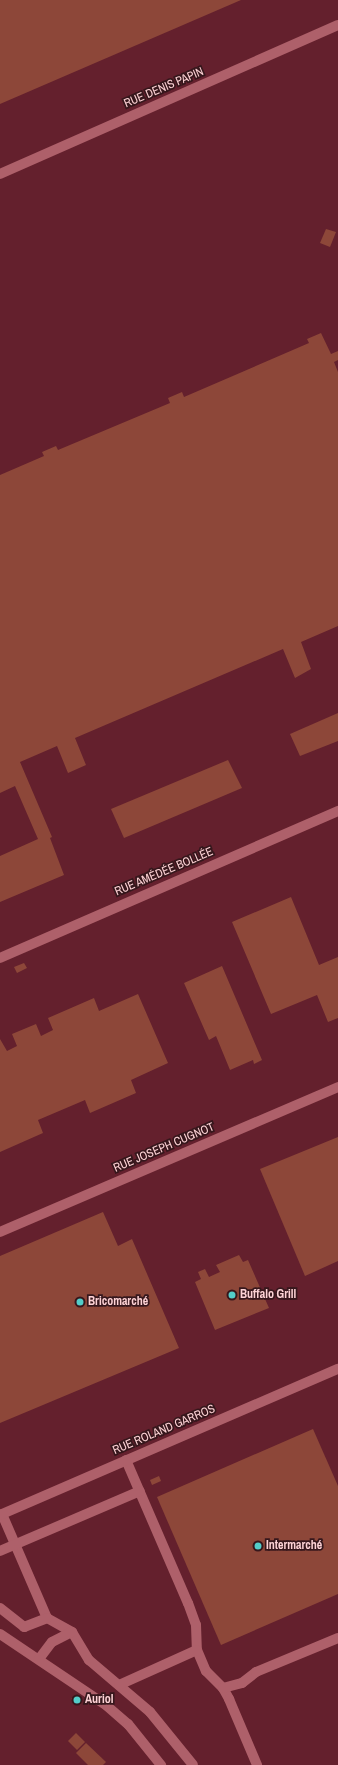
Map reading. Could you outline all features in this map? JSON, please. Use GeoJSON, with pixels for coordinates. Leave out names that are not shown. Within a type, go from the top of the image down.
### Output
{"type":"FeatureCollection","features":[{"type":"Feature","properties":{"kind":"street","name":"RUE DENIS PAPIN"},"geometry":{"type":"LineString","coordinates":[[0,174],[338,26]]}},
{"type":"Feature","properties":{"kind":"street","name":"RUE AMÉDÉE BOLLÉE"},"geometry":{"type":"LineString","coordinates":[[0,958],[338,811]]}},
{"type":"Feature","properties":{"kind":"street","name":"RUE JOSEPH CUGNOT"},"geometry":{"type":"LineString","coordinates":[[0,1232],[338,1087]]}},
{"type":"Feature","properties":{"kind":"street","name":"RUE ROLAND GARROS"},"geometry":{"type":"LineString","coordinates":[[1,1514],[338,1369]]}},
{"type":"Feature","properties":{"kind":"street"},"geometry":{"type":"LineString","coordinates":[[126,1460],[196,1625],[197,1650],[206,1672],[223,1688],[254,1764]]}},
{"type":"Feature","properties":{"kind":"street"},"geometry":{"type":"LineString","coordinates":[[0,1551],[140,1491]]}},
{"type":"Feature","properties":{"kind":"street"},"geometry":{"type":"LineString","coordinates":[[1,1514],[46,1618],[72,1632],[89,1660],[150,1712],[193,1765]]}},
{"type":"Feature","properties":{"kind":"street"},"geometry":{"type":"LineString","coordinates":[[0,1608],[24,1627],[46,1618]]}},
{"type":"Feature","properties":{"kind":"street"},"geometry":{"type":"LineString","coordinates":[[39,1659],[52,1642],[72,1632]]}},
{"type":"Feature","properties":{"kind":"street"},"geometry":{"type":"LineString","coordinates":[[0,1634],[107,1706],[128,1724],[161,1765]]}},
{"type":"Feature","properties":{"kind":"street"},"geometry":{"type":"LineString","coordinates":[[223,1688],[242,1683],[256,1672],[338,1638]]}},
{"type":"Feature","properties":{"kind":"street"},"geometry":{"type":"LineString","coordinates":[[119,1685],[197,1650]]}},
{"type":"Feature","properties":{"kind":"building"},"geometry":{"type":"Polygon","coordinates":[[[0,0],[241,0],[0,104],[0,0]]]}},
{"type":"Feature","properties":{"kind":"building"},"geometry":{"type":"Polygon","coordinates":[[[326,229],[336,232],[330,247],[320,243],[326,229]]]}},
{"type":"Feature","properties":{"kind":"building"},"geometry":{"type":"Polygon","coordinates":[[[321,333],[331,354],[338,351],[338,360],[334,362],[338,372],[338,626],[301,642],[311,669],[295,678],[283,649],[75,738],[86,765],[68,773],[57,746],[20,762],[52,837],[50,838],[64,875],[0,902],[0,856],[38,839],[15,786],[0,793],[0,475],[44,456],[42,452],[56,446],[58,450],[170,403],[168,398],[182,392],[184,397],[309,343],[307,339],[321,333]]]}},
{"type":"Feature","properties":{"kind":"building"},"geometry":{"type":"Polygon","coordinates":[[[338,713],[338,741],[300,756],[290,734],[338,713]]]}},
{"type":"Feature","properties":{"kind":"building"},"geometry":{"type":"Polygon","coordinates":[[[228,760],[242,788],[124,838],[111,809],[228,760]]]}},
{"type":"Feature","properties":{"kind":"building"},"geometry":{"type":"Polygon","coordinates":[[[291,897],[319,965],[338,957],[338,1018],[328,1022],[317,995],[271,1014],[232,922],[291,897]]]}},
{"type":"Feature","properties":{"kind":"building"},"geometry":{"type":"Polygon","coordinates":[[[24,963],[27,968],[17,973],[14,967],[24,963]]]}},
{"type":"Feature","properties":{"kind":"building"},"geometry":{"type":"Polygon","coordinates":[[[222,966],[262,1060],[254,1064],[253,1060],[230,1070],[216,1036],[209,1040],[184,983],[222,966]]]}},
{"type":"Feature","properties":{"kind":"building"},"geometry":{"type":"Polygon","coordinates":[[[138,994],[168,1063],[131,1080],[136,1093],[90,1113],[85,1100],[38,1120],[43,1133],[0,1152],[0,1039],[7,1051],[17,1046],[12,1034],[36,1024],[41,1036],[53,1030],[48,1018],[94,998],[99,1011],[138,994]]]}},
{"type":"Feature","properties":{"kind":"building"},"geometry":{"type":"Polygon","coordinates":[[[338,1137],[338,1261],[305,1276],[260,1169],[338,1137]]]}},
{"type":"Feature","properties":{"kind":"building","name":"Bricomarché"},"geometry":{"type":"Polygon","coordinates":[[[103,1212],[118,1246],[132,1239],[179,1348],[0,1423],[0,1256],[103,1212]]]}},
{"type":"Feature","properties":{"kind":"building","name":"Buffalo Grill"},"geometry":{"type":"Polygon","coordinates":[[[239,1255],[243,1262],[248,1260],[269,1308],[215,1330],[195,1282],[201,1279],[198,1272],[205,1269],[209,1277],[220,1272],[216,1265],[239,1255]]]}},
{"type":"Feature","properties":{"kind":"building","name":"Intermarché"},"geometry":{"type":"Polygon","coordinates":[[[313,1429],[338,1486],[338,1594],[221,1645],[157,1497],[313,1429]]]}},
{"type":"Feature","properties":{"kind":"building"},"geometry":{"type":"Polygon","coordinates":[[[159,1476],[161,1481],[152,1485],[150,1480],[159,1476]]]}},
{"type":"Feature","properties":{"kind":"building"},"geometry":{"type":"Polygon","coordinates":[[[74,1696],[82,1702],[80,1705],[71,1699],[74,1696]]]}},
{"type":"Feature","properties":{"kind":"building"},"geometry":{"type":"Polygon","coordinates":[[[76,1733],[85,1742],[77,1750],[68,1741],[76,1733]]]}},
{"type":"Feature","properties":{"kind":"building"},"geometry":{"type":"Polygon","coordinates":[[[86,1743],[106,1762],[103,1765],[88,1765],[76,1753],[86,1743]]]}},
{"type":"Feature","properties":{"kind":"place","name":"Buffalo Grill"},"geometry":{"type":"Point","coordinates":[232,1295]}},
{"type":"Feature","properties":{"kind":"place","name":"Bricomarché"},"geometry":{"type":"Point","coordinates":[80,1302]}},
{"type":"Feature","properties":{"kind":"place","name":"Intermarché"},"geometry":{"type":"Point","coordinates":[258,1546]}},
{"type":"Feature","properties":{"kind":"place","name":"Auriol"},"geometry":{"type":"Point","coordinates":[77,1700]}}]}
